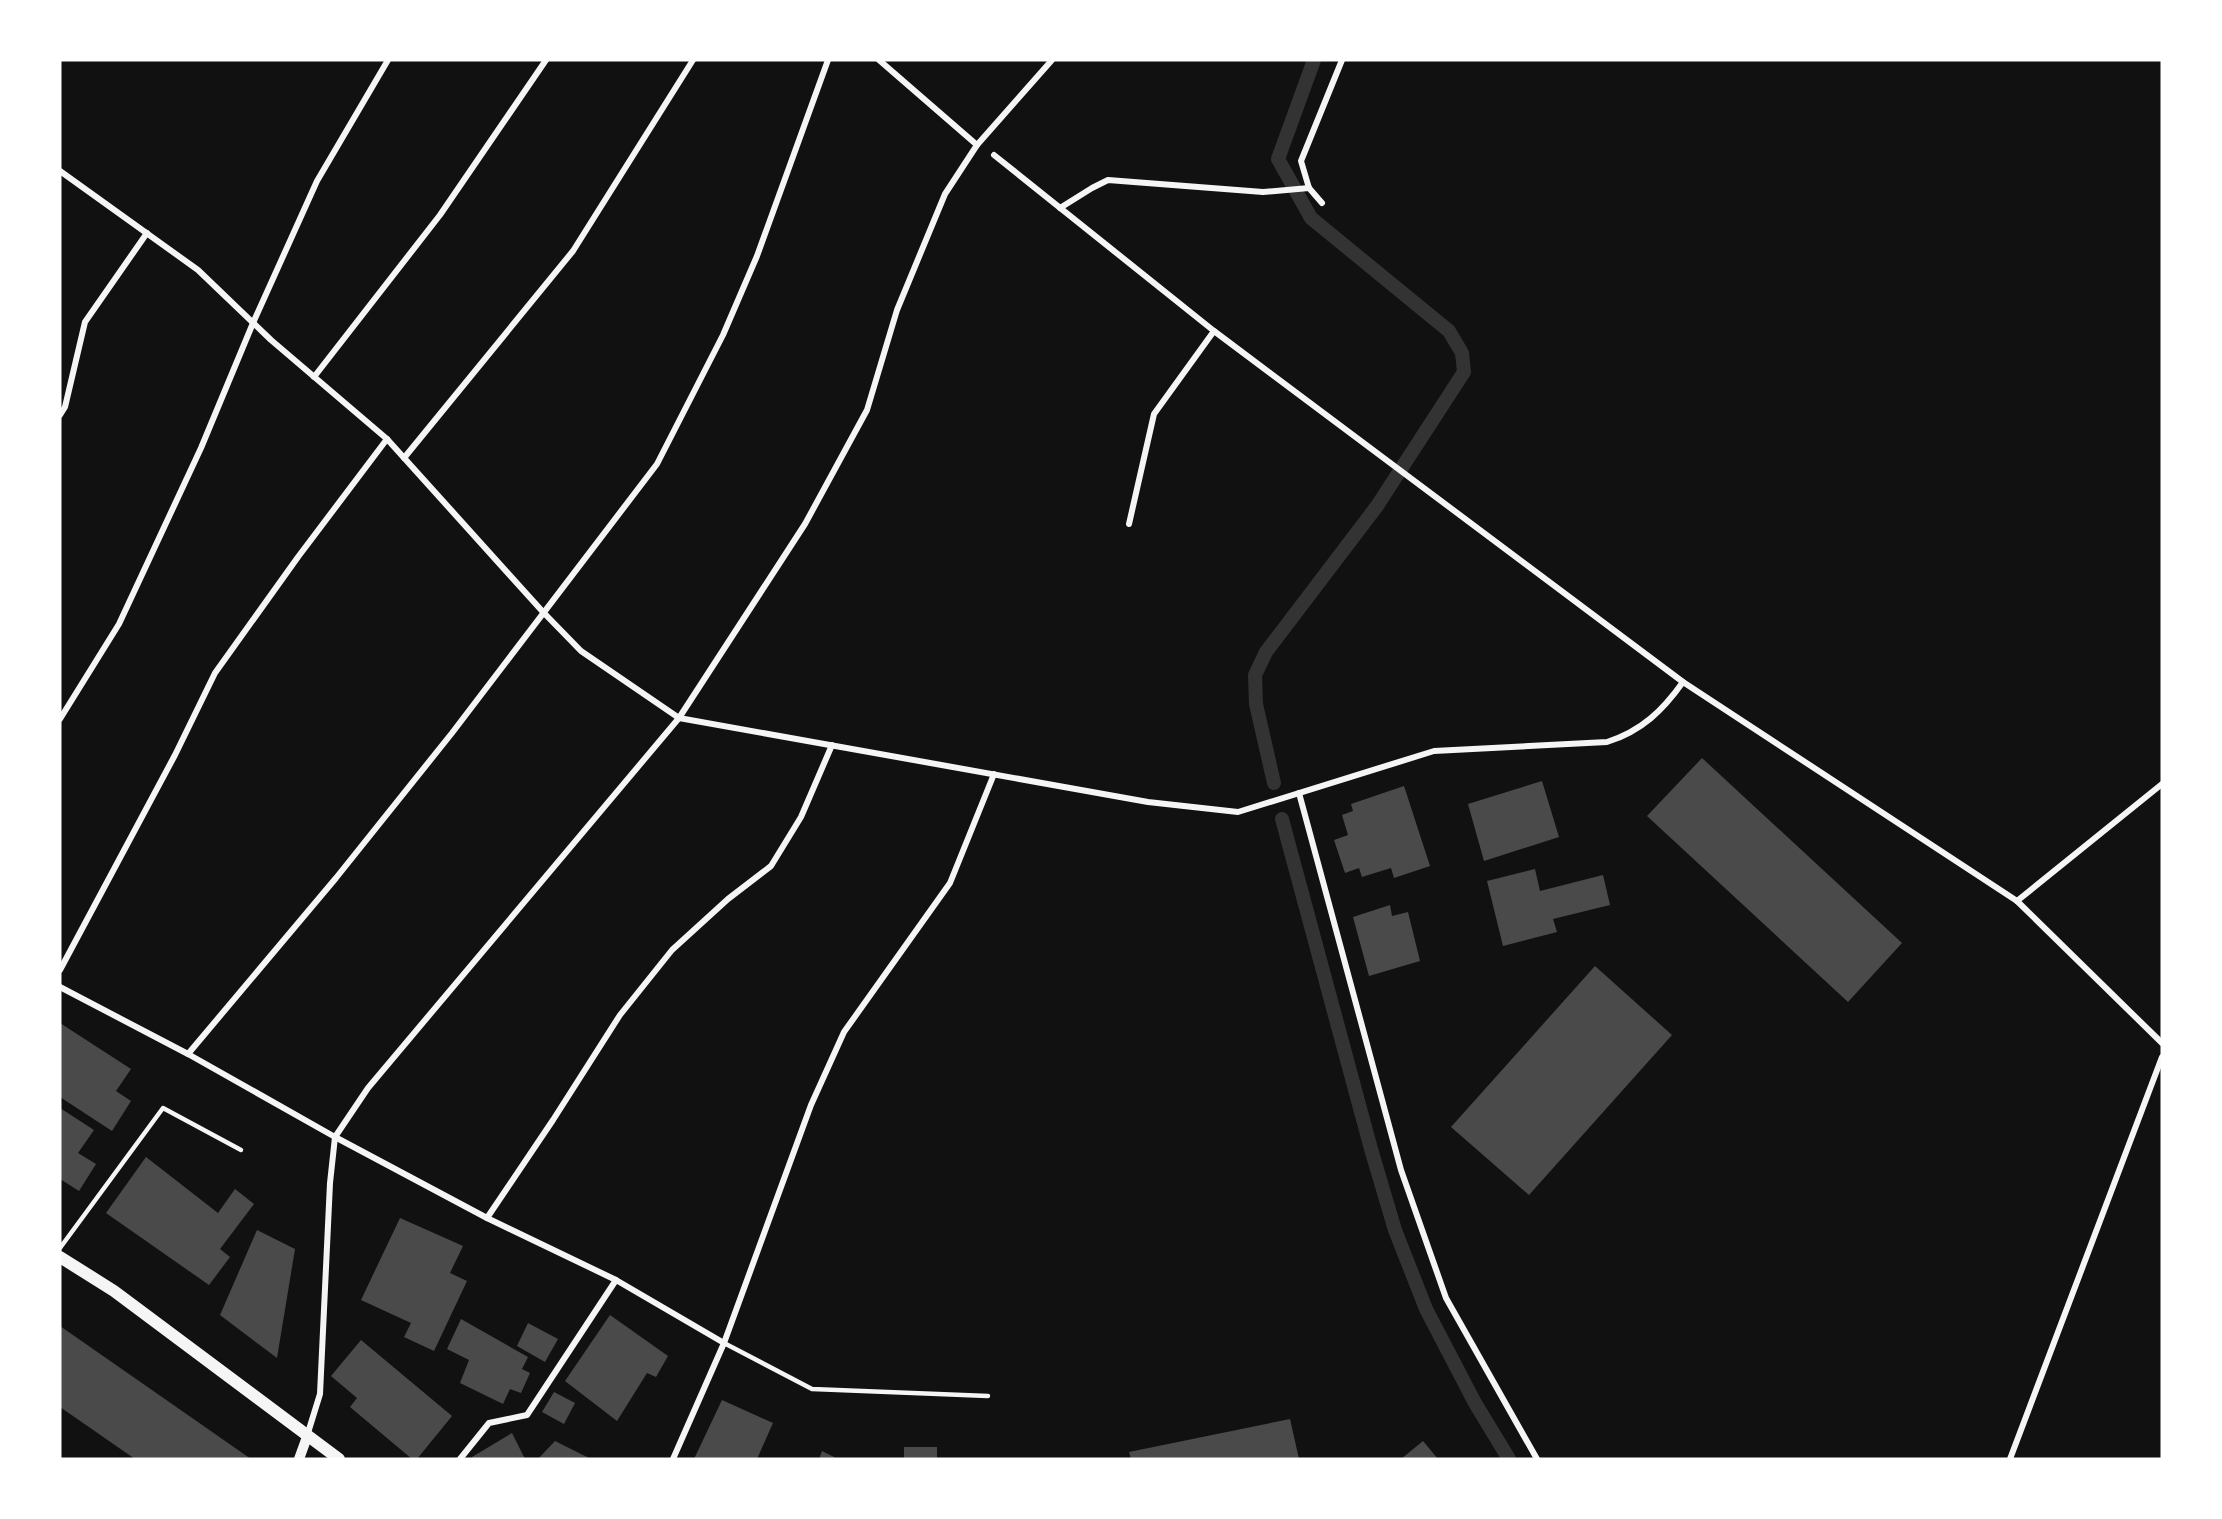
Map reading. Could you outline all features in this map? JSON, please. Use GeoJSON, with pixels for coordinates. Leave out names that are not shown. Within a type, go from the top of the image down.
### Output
{"type":"FeatureCollection","features":[{"type":"Feature","properties":{"kind":"main road"},"geometry":{"type":"LineString","coordinates":[[60,1257],[114,1292],[339,1459]]}},
{"type":"Feature","properties":{"kind":"street"},"geometry":{"type":"LineString","coordinates":[[60,718],[119,624],[201,448],[253,323],[317,181],[388,60]]}},
{"type":"Feature","properties":{"kind":"street"},"geometry":{"type":"LineString","coordinates":[[314,377],[440,215],[546,60]]}},
{"type":"Feature","properties":{"kind":"street"},"geometry":{"type":"LineString","coordinates":[[404,458],[573,251],[693,60]]}},
{"type":"Feature","properties":{"kind":"street"},"geometry":{"type":"LineString","coordinates":[[188,1054],[344,869],[452,733],[657,464],[723,336],[757,256],[828,60]]}},
{"type":"Feature","properties":{"kind":"street"},"geometry":{"type":"LineString","coordinates":[[879,60],[977,145]]}},
{"type":"Feature","properties":{"kind":"street"},"geometry":{"type":"LineString","coordinates":[[299,1459],[320,1394],[330,1183],[335,1137],[368,1088],[679,718],[805,524],[867,410],[897,310],[945,194],[977,145],[1052,60]]}},
{"type":"Feature","properties":{"kind":"street"},"geometry":{"type":"LineString","coordinates":[[1322,203],[1309,188],[1301,161],[1342,60]]}},
{"type":"Feature","properties":{"kind":"street"},"geometry":{"type":"LineString","coordinates":[[994,155],[1214,331],[1683,682],[2017,901],[2162,1043]]}},
{"type":"Feature","properties":{"kind":"street"},"geometry":{"type":"LineString","coordinates":[[60,171],[198,270],[253,323],[387,439],[581,651],[679,718],[1148,802],[1238,812],[1434,751],[1608,742],[1628,735],[1666,706],[1683,682]]}},
{"type":"Feature","properties":{"kind":"street"},"geometry":{"type":"LineString","coordinates":[[1060,208],[1108,180],[1263,192],[1309,188]]}},
{"type":"Feature","properties":{"kind":"street"},"geometry":{"type":"LineString","coordinates":[[60,415],[65,407],[84,322],[147,233]]}},
{"type":"Feature","properties":{"kind":"street"},"geometry":{"type":"LineString","coordinates":[[1129,524],[1154,414],[1214,331]]}},
{"type":"Feature","properties":{"kind":"street"},"geometry":{"type":"LineString","coordinates":[[60,970],[175,755],[215,673],[298,557],[387,439]]}},
{"type":"Feature","properties":{"kind":"street"},"geometry":{"type":"LineString","coordinates":[[487,1218],[620,1015],[672,950],[771,866],[801,817],[832,744]]}},
{"type":"Feature","properties":{"kind":"street"},"geometry":{"type":"LineString","coordinates":[[673,1459],[724,1343],[811,1105],[844,1032],[950,884],[994,774]]}},
{"type":"Feature","properties":{"kind":"street"},"geometry":{"type":"LineString","coordinates":[[2017,901],[2162,784]]}},
{"type":"Feature","properties":{"kind":"street"},"geometry":{"type":"LineString","coordinates":[[1299,793],[1401,1170],[1446,1298],[1537,1459]]}},
{"type":"Feature","properties":{"kind":"street"},"geometry":{"type":"LineString","coordinates":[[60,987],[188,1054],[335,1137],[487,1218],[616,1280],[724,1343]]}},
{"type":"Feature","properties":{"kind":"street"},"geometry":{"type":"LineString","coordinates":[[2010,1459],[2162,1057]]}},
{"type":"Feature","properties":{"kind":"street"},"geometry":{"type":"LineString","coordinates":[[460,1459],[489,1423],[527,1415],[616,1280]]}},
{"type":"Feature","properties":{"kind":"lane"},"geometry":{"type":"LineString","coordinates":[[60,1248],[163,1108],[241,1150]]}},
{"type":"Feature","properties":{"kind":"lane"},"geometry":{"type":"LineString","coordinates":[[724,1343],[812,1389],[988,1396]]}},
{"type":"Feature","properties":{"kind":"building"},"geometry":{"type":"Polygon","coordinates":[[[1702,758],[1902,943],[1848,1002],[1647,816],[1702,758]]]}},
{"type":"Feature","properties":{"kind":"building"},"geometry":{"type":"Polygon","coordinates":[[[1542,781],[1559,837],[1484,861],[1468,804],[1542,781]]]}},
{"type":"Feature","properties":{"kind":"building"},"geometry":{"type":"Polygon","coordinates":[[[1404,786],[1430,866],[1394,878],[1391,868],[1362,877],[1359,868],[1345,873],[1334,840],[1348,835],[1342,815],[1353,811],[1351,804],[1404,786]]]}},
{"type":"Feature","properties":{"kind":"building"},"geometry":{"type":"Polygon","coordinates":[[[1535,869],[1540,891],[1603,875],[1610,905],[1553,919],[1557,932],[1503,946],[1487,881],[1535,869]]]}},
{"type":"Feature","properties":{"kind":"building"},"geometry":{"type":"Polygon","coordinates":[[[1390,905],[1392,916],[1408,912],[1420,961],[1369,976],[1353,917],[1390,905]]]}},
{"type":"Feature","properties":{"kind":"building"},"geometry":{"type":"Polygon","coordinates":[[[1595,966],[1672,1035],[1529,1195],[1451,1127],[1595,966]]]}},
{"type":"Feature","properties":{"kind":"building"},"geometry":{"type":"Polygon","coordinates":[[[60,1023],[131,1069],[116,1091],[131,1101],[112,1131],[60,1097],[60,1023]]]}},
{"type":"Feature","properties":{"kind":"building"},"geometry":{"type":"Polygon","coordinates":[[[60,1108],[94,1130],[78,1153],[96,1164],[79,1191],[60,1179],[60,1108]]]}},
{"type":"Feature","properties":{"kind":"building"},"geometry":{"type":"Polygon","coordinates":[[[146,1157],[218,1213],[235,1189],[254,1204],[220,1249],[230,1257],[209,1285],[106,1213],[146,1157]]]}},
{"type":"Feature","properties":{"kind":"building"},"geometry":{"type":"Polygon","coordinates":[[[400,1218],[463,1246],[450,1273],[467,1281],[434,1351],[404,1337],[411,1323],[361,1300],[400,1218]]]}},
{"type":"Feature","properties":{"kind":"building"},"geometry":{"type":"Polygon","coordinates":[[[257,1230],[295,1249],[277,1358],[220,1315],[257,1230]]]}},
{"type":"Feature","properties":{"kind":"building"},"geometry":{"type":"Polygon","coordinates":[[[610,1315],[668,1356],[656,1377],[647,1373],[617,1421],[565,1381],[610,1315]]]}},
{"type":"Feature","properties":{"kind":"building"},"geometry":{"type":"Polygon","coordinates":[[[461,1319],[528,1357],[522,1369],[530,1373],[521,1393],[510,1389],[503,1404],[460,1383],[469,1360],[447,1349],[461,1319]]]}},
{"type":"Feature","properties":{"kind":"building"},"geometry":{"type":"Polygon","coordinates":[[[528,1323],[558,1339],[545,1362],[517,1346],[528,1323]]]}},
{"type":"Feature","properties":{"kind":"building"},"geometry":{"type":"Polygon","coordinates":[[[60,1326],[251,1459],[135,1459],[60,1407],[60,1326]]]}},
{"type":"Feature","properties":{"kind":"building"},"geometry":{"type":"Polygon","coordinates":[[[361,1340],[452,1416],[417,1459],[412,1459],[350,1407],[357,1398],[331,1376],[361,1340]]]}},
{"type":"Feature","properties":{"kind":"building"},"geometry":{"type":"Polygon","coordinates":[[[554,1392],[575,1403],[564,1424],[542,1412],[554,1392]]]}},
{"type":"Feature","properties":{"kind":"building"},"geometry":{"type":"Polygon","coordinates":[[[722,1400],[773,1423],[757,1459],[694,1459],[722,1400]]]}},
{"type":"Feature","properties":{"kind":"building"},"geometry":{"type":"Polygon","coordinates":[[[1290,1419],[1299,1459],[1131,1459],[1129,1452],[1290,1419]]]}},
{"type":"Feature","properties":{"kind":"building"},"geometry":{"type":"Polygon","coordinates":[[[512,1433],[525,1459],[471,1459],[472,1457],[512,1433]]]}},
{"type":"Feature","properties":{"kind":"building"},"geometry":{"type":"Polygon","coordinates":[[[555,1441],[591,1459],[538,1459],[555,1441]]]}},
{"type":"Feature","properties":{"kind":"building"},"geometry":{"type":"Polygon","coordinates":[[[1423,1441],[1438,1459],[1401,1459],[1423,1441]]]}},
{"type":"Feature","properties":{"kind":"building"},"geometry":{"type":"Polygon","coordinates":[[[904,1447],[937,1447],[937,1459],[904,1459],[904,1447]]]}},
{"type":"Feature","properties":{"kind":"building"},"geometry":{"type":"Polygon","coordinates":[[[822,1451],[838,1459],[819,1459],[822,1451]]]}},
{"type":"Feature","properties":{"kind":"waterway"},"geometry":{"type":"LineString","coordinates":[[1274,783],[1256,704],[1255,675],[1266,652],[1377,506],[1464,372],[1462,353],[1449,331],[1311,218],[1278,159],[1314,60]]}},
{"type":"Feature","properties":{"kind":"waterway"},"geometry":{"type":"LineString","coordinates":[[1282,819],[1395,1230],[1426,1309],[1475,1403],[1509,1459]]}}]}
